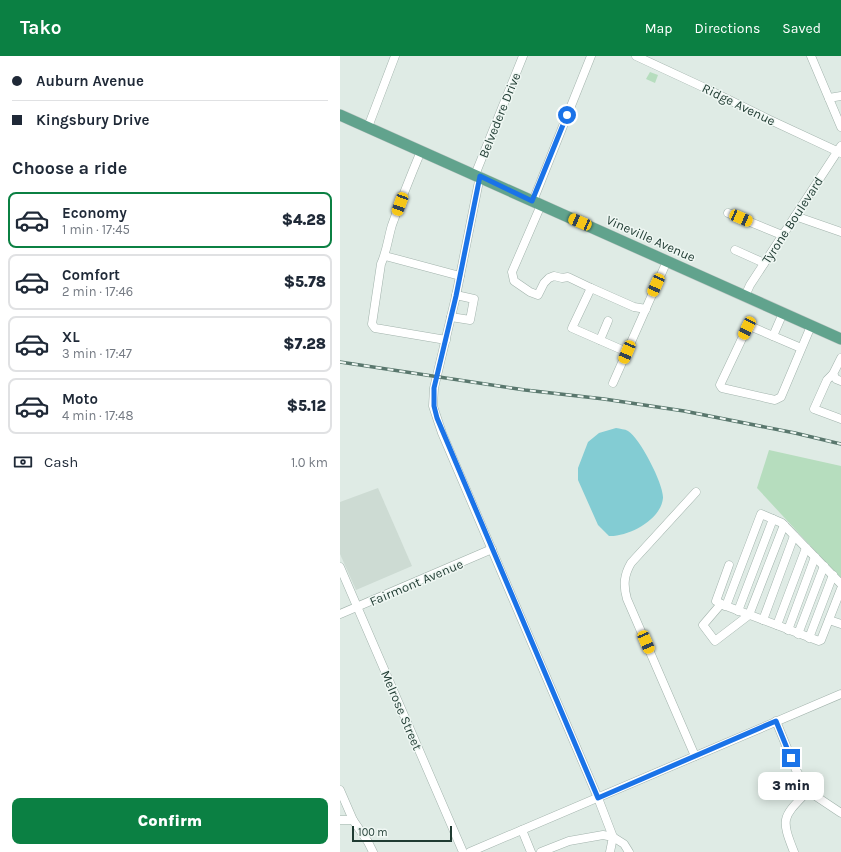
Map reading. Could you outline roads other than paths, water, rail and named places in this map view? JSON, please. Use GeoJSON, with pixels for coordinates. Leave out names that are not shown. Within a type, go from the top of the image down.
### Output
{"type":"FeatureCollection","features":[{"type":"Feature","properties":{"kind":"main road","name":"Vineville Avenue"},"geometry":{"type":"LineString","coordinates":[[340,115],[841,339]]}},
{"type":"Feature","properties":{"kind":"street"},"geometry":{"type":"LineString","coordinates":[[368,127],[395,56]]}},
{"type":"Feature","properties":{"kind":"street","name":"Belvedere Drive"},"geometry":{"type":"LineString","coordinates":[[523,56],[478,176],[460,276],[433,399],[437,418],[598,798],[613,838]]}},
{"type":"Feature","properties":{"kind":"street"},"geometry":{"type":"LineString","coordinates":[[591,56],[512,272],[514,281],[530,292],[538,295],[544,283],[549,278],[554,276],[562,278],[568,277],[634,307],[646,308]]}},
{"type":"Feature","properties":{"kind":"street","name":"Ridge Avenue"},"geometry":{"type":"LineString","coordinates":[[636,56],[768,119],[840,150]]}},
{"type":"Feature","properties":{"kind":"street"},"geometry":{"type":"LineString","coordinates":[[811,56],[841,127]]}},
{"type":"Feature","properties":{"kind":"street"},"geometry":{"type":"LineString","coordinates":[[829,98],[841,96]]}},
{"type":"Feature","properties":{"kind":"street","name":"Tyrone Boulevard"},"geometry":{"type":"LineString","coordinates":[[745,296],[750,284],[840,150]]}},
{"type":"Feature","properties":{"kind":"street"},"geometry":{"type":"LineString","coordinates":[[421,151],[408,181],[380,268],[372,324],[375,328],[446,340]]}},
{"type":"Feature","properties":{"kind":"street"},"geometry":{"type":"LineString","coordinates":[[728,213],[782,235]]}},
{"type":"Feature","properties":{"kind":"street"},"geometry":{"type":"LineString","coordinates":[[795,216],[841,232]]}},
{"type":"Feature","properties":{"kind":"street"},"geometry":{"type":"LineString","coordinates":[[735,250],[764,263]]}},
{"type":"Feature","properties":{"kind":"street"},"geometry":{"type":"LineString","coordinates":[[385,256],[460,276]]}},
{"type":"Feature","properties":{"kind":"street"},"geometry":{"type":"LineString","coordinates":[[613,383],[667,261]]}},
{"type":"Feature","properties":{"kind":"street"},"geometry":{"type":"LineString","coordinates":[[590,288],[572,328],[627,352]]}},
{"type":"Feature","properties":{"kind":"street"},"geometry":{"type":"LineString","coordinates":[[451,317],[470,320],[474,299],[456,295]]}},
{"type":"Feature","properties":{"kind":"street"},"geometry":{"type":"LineString","coordinates":[[773,336],[783,313]]}},
{"type":"Feature","properties":{"kind":"street"},"geometry":{"type":"LineString","coordinates":[[600,340],[608,321]]}},
{"type":"Feature","properties":{"kind":"street"},"geometry":{"type":"LineString","coordinates":[[801,348],[752,327],[747,328],[720,382],[720,385],[722,388],[775,400],[778,399],[811,326]]}},
{"type":"Feature","properties":{"kind":"street"},"geometry":{"type":"LineString","coordinates":[[841,358],[833,374],[827,380],[814,409],[841,419]]}},
{"type":"Feature","properties":{"kind":"street"},"geometry":{"type":"LineString","coordinates":[[833,374],[836,379],[841,381]]}},
{"type":"Feature","properties":{"kind":"street"},"geometry":{"type":"LineString","coordinates":[[695,756],[627,598],[624,584],[626,573],[631,563],[696,492]]}},
{"type":"Feature","properties":{"kind":"street"},"geometry":{"type":"LineString","coordinates":[[784,525],[749,615],[715,641],[703,624],[723,605],[761,514],[784,525],[841,584]]}},
{"type":"Feature","properties":{"kind":"street"},"geometry":{"type":"LineString","coordinates":[[738,611],[772,519]]}},
{"type":"Feature","properties":{"kind":"street"},"geometry":{"type":"LineString","coordinates":[[763,620],[794,536]]}},
{"type":"Feature","properties":{"kind":"street"},"geometry":{"type":"LineString","coordinates":[[777,626],[806,548]]}},
{"type":"Feature","properties":{"kind":"street","name":"Fairmont Avenue"},"geometry":{"type":"LineString","coordinates":[[340,614],[492,549]]}},
{"type":"Feature","properties":{"kind":"street"},"geometry":{"type":"LineString","coordinates":[[788,630],[815,557]]}},
{"type":"Feature","properties":{"kind":"street"},"geometry":{"type":"LineString","coordinates":[[730,565],[716,601],[738,611],[819,641],[821,640],[829,620],[838,607],[841,589]]}},
{"type":"Feature","properties":{"kind":"street"},"geometry":{"type":"LineString","coordinates":[[798,634],[824,566]]}},
{"type":"Feature","properties":{"kind":"street","name":"Melrose Street"},"geometry":{"type":"LineString","coordinates":[[340,567],[463,852]]}},
{"type":"Feature","properties":{"kind":"street"},"geometry":{"type":"LineString","coordinates":[[809,638],[833,575]]}},
{"type":"Feature","properties":{"kind":"street"},"geometry":{"type":"LineString","coordinates":[[829,620],[841,624]]}},
{"type":"Feature","properties":{"kind":"street"},"geometry":{"type":"LineString","coordinates":[[470,852],[841,694]]}},
{"type":"Feature","properties":{"kind":"street"},"geometry":{"type":"LineString","coordinates":[[776,721],[796,770],[808,791],[841,813]]}},
{"type":"Feature","properties":{"kind":"street"},"geometry":{"type":"LineString","coordinates":[[340,790],[353,820],[373,852]]}},
{"type":"Feature","properties":{"kind":"street"},"geometry":{"type":"LineString","coordinates":[[794,852],[785,822],[792,809],[808,791]]}},
{"type":"Feature","properties":{"kind":"street"},"geometry":{"type":"LineString","coordinates":[[340,820],[353,820]]}},
{"type":"Feature","properties":{"kind":"street"},"geometry":{"type":"LineString","coordinates":[[522,830],[531,852]]}},
{"type":"Feature","properties":{"kind":"street"},"geometry":{"type":"LineString","coordinates":[[541,852],[569,841],[603,835],[624,844],[630,852]]}},
{"type":"Feature","properties":{"kind":"street"},"geometry":{"type":"LineString","coordinates":[[610,852],[613,838]]}},
{"type":"Feature","properties":{"kind":"water"},"geometry":{"type":"Polygon","coordinates":[[[616,428],[628,431],[639,443],[656,473],[663,498],[661,506],[656,513],[642,526],[625,534],[609,536],[598,525],[578,480],[578,468],[588,442],[599,433],[616,428]]]}},
{"type":"Feature","properties":{"kind":"railway"},"geometry":{"type":"LineString","coordinates":[[340,362],[525,390],[604,399],[684,411],[795,433],[841,444]]}}]}
